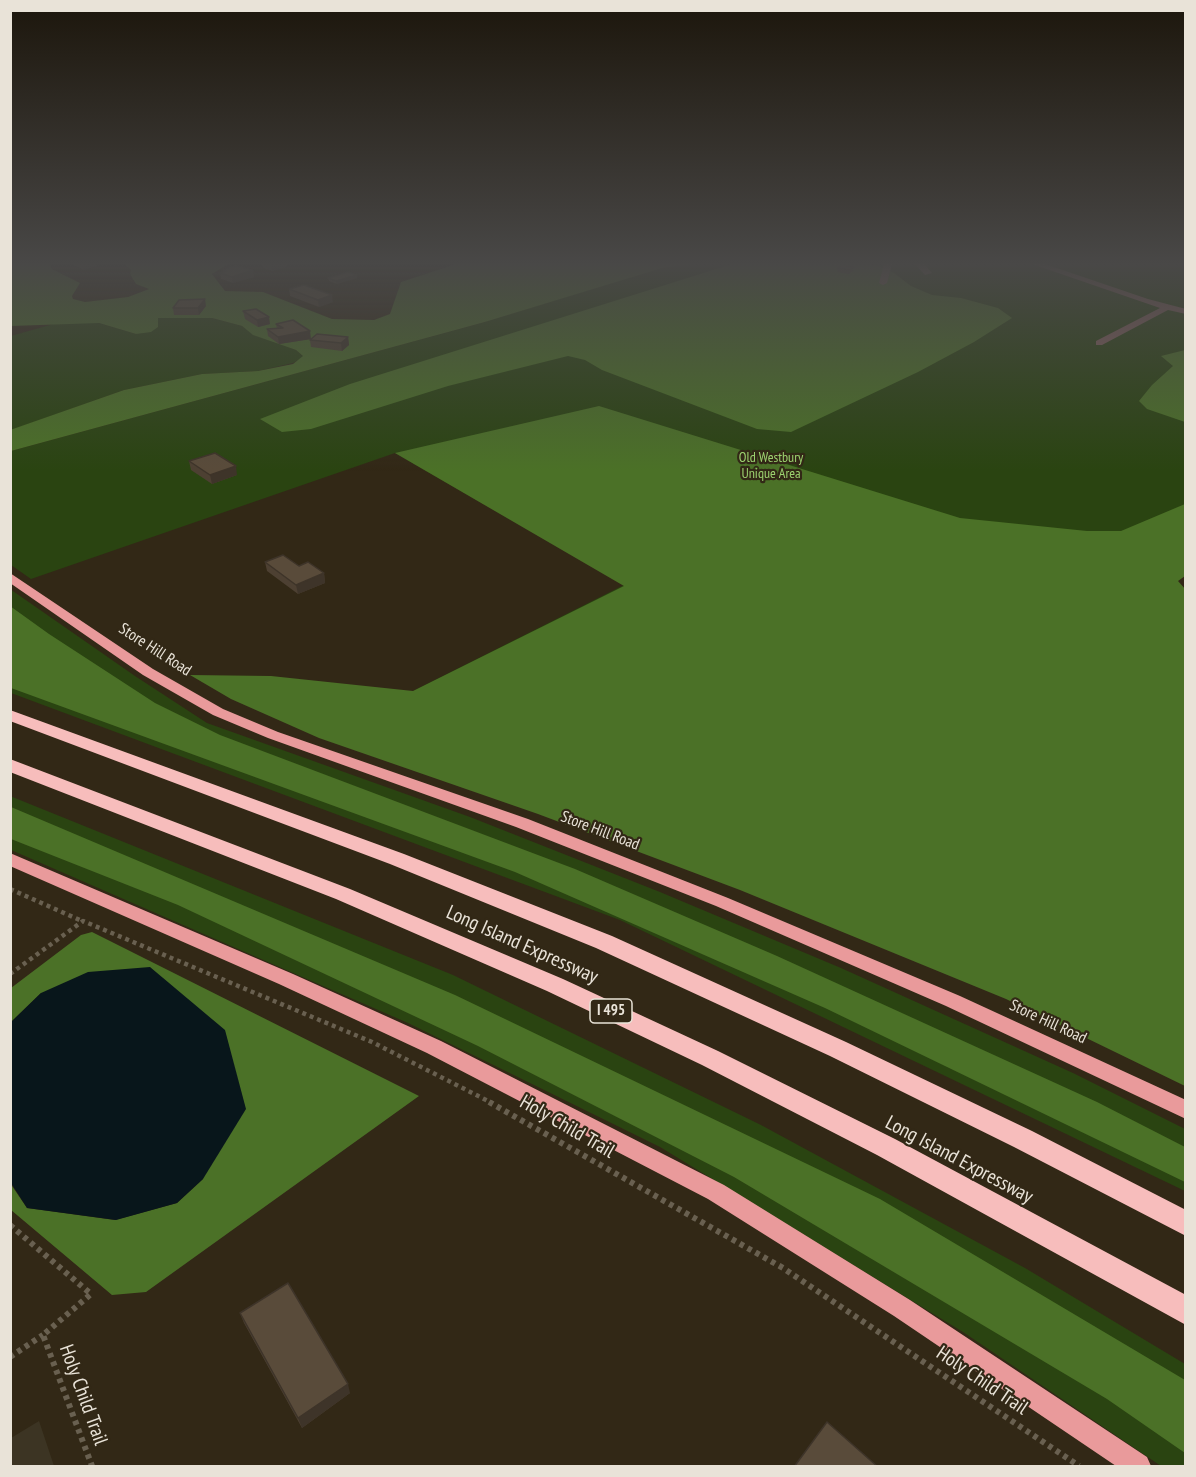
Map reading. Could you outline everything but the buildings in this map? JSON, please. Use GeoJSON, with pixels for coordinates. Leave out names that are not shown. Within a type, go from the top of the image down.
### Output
{"type":"FeatureCollection","features":[{"type":"Feature","properties":{"kind":"highway","name":"Long Island Expressway"},"geometry":{"type":"LineString","coordinates":[[10,715],[397,859],[604,942],[758,1011],[919,1088],[1185,1224]]}},
{"type":"Feature","properties":{"kind":"highway","name":"Long Island Expressway"},"geometry":{"type":"LineString","coordinates":[[10,765],[343,894],[565,989],[710,1058],[886,1147],[1185,1311]]}},
{"type":"Feature","properties":{"kind":"main road","name":"Store Hill Road"},"geometry":{"type":"LineString","coordinates":[[10,577],[148,672],[218,712],[273,735],[522,823],[733,906],[953,1001],[1185,1110]]}},
{"type":"Feature","properties":{"kind":"main road"},"geometry":{"type":"LineString","coordinates":[[10,859],[286,979],[423,1042],[685,1175],[810,1248],[1137,1467]]}},
{"type":"Feature","properties":{"kind":"lane"},"geometry":{"type":"LineString","coordinates":[[1099,343],[1118,333]]}},
{"type":"Feature","properties":{"kind":"path","name":"Holy Child Trail"},"geometry":{"type":"LineString","coordinates":[[10,889],[372,1042],[481,1097],[783,1268],[1079,1467]]}},
{"type":"Feature","properties":{"kind":"path"},"geometry":{"type":"LineString","coordinates":[[10,974],[82,921]]}},
{"type":"Feature","properties":{"kind":"path","name":"Holy Child Trail"},"geometry":{"type":"LineString","coordinates":[[10,1225],[91,1294],[44,1335],[10,1357]]}},
{"type":"Feature","properties":{"kind":"path","name":"Holy Child Trail"},"geometry":{"type":"LineString","coordinates":[[44,1335],[92,1467]]}},
{"type":"Feature","properties":{"kind":"shaded area"},"geometry":{"type":"Polygon","coordinates":[[[150,967],[225,1030],[246,1109],[203,1179],[177,1203],[116,1220],[27,1208],[11,1183],[11,1022],[41,993],[88,972],[150,967]]]}},
{"type":"Feature","properties":{"kind":"shaded area"},"geometry":{"type":"Polygon","coordinates":[[[39,1421],[54,1466],[11,1466],[11,1438],[39,1421]]]}},
{"type":"Feature","properties":{"kind":"green space"},"geometry":{"type":"Polygon","coordinates":[[[22,333],[251,333],[296,350],[304,357],[293,363],[258,371],[202,374],[124,390],[11,430],[11,336],[22,333]]]}},
{"type":"Feature","properties":{"kind":"green space"},"geometry":{"type":"Polygon","coordinates":[[[250,333],[445,333],[11,451],[10,430],[124,390],[202,374],[258,371],[293,364],[303,356],[296,350],[250,333]]]}},
{"type":"Feature","properties":{"kind":"green space","name":"Old Westbury Unique Area"},"geometry":{"type":"Polygon","coordinates":[[[445,333],[1185,333],[1185,520],[413,691],[624,585],[395,453],[31,579],[11,565],[11,451],[445,333]]]}},
{"type":"Feature","properties":{"kind":"green space"},"geometry":{"type":"Polygon","coordinates":[[[513,333],[988,333],[918,372],[791,432],[757,429],[602,370],[585,360],[568,356],[448,386],[311,429],[282,432],[260,419],[350,384],[513,333]]]}},
{"type":"Feature","properties":{"kind":"green space"},"geometry":{"type":"Polygon","coordinates":[[[1186,350],[1185,422],[1147,409],[1139,401],[1152,385],[1173,366],[1161,356],[1186,350]]]}},
{"type":"Feature","properties":{"kind":"green space"},"geometry":{"type":"Polygon","coordinates":[[[599,406],[960,518],[1087,531],[1121,531],[1185,504],[1185,576],[1178,581],[1186,590],[1185,1086],[1006,999],[740,890],[538,814],[319,738],[231,699],[190,675],[271,676],[413,691],[624,586],[395,453],[599,406]]]}},
{"type":"Feature","properties":{"kind":"green space"},"geometry":{"type":"Polygon","coordinates":[[[10,589],[207,723],[470,817],[660,892],[841,968],[1073,1073],[1185,1129],[1185,1191],[620,920],[11,693],[10,589]]]}},
{"type":"Feature","properties":{"kind":"green space"},"geometry":{"type":"Polygon","coordinates":[[[10,606],[155,703],[220,735],[575,869],[777,956],[1097,1102],[1185,1147],[1185,1182],[825,1008],[515,872],[11,688],[10,606]]]}},
{"type":"Feature","properties":{"kind":"green space"},"geometry":{"type":"Polygon","coordinates":[[[10,796],[453,975],[761,1125],[1025,1268],[1185,1364],[1185,1466],[1161,1466],[963,1332],[660,1147],[408,1023],[11,850],[10,796]]]}},
{"type":"Feature","properties":{"kind":"green space"},"geometry":{"type":"Polygon","coordinates":[[[11,807],[455,995],[880,1199],[1185,1380],[1185,1453],[1107,1399],[734,1177],[478,1046],[178,905],[11,839],[11,807]]]}},
{"type":"Feature","properties":{"kind":"green space"},"geometry":{"type":"Polygon","coordinates":[[[92,932],[419,1096],[146,1292],[112,1295],[11,1210],[10,1183],[27,1208],[115,1220],[177,1203],[203,1179],[41,993],[11,1022],[11,988],[81,935],[92,932]]]}}]}
